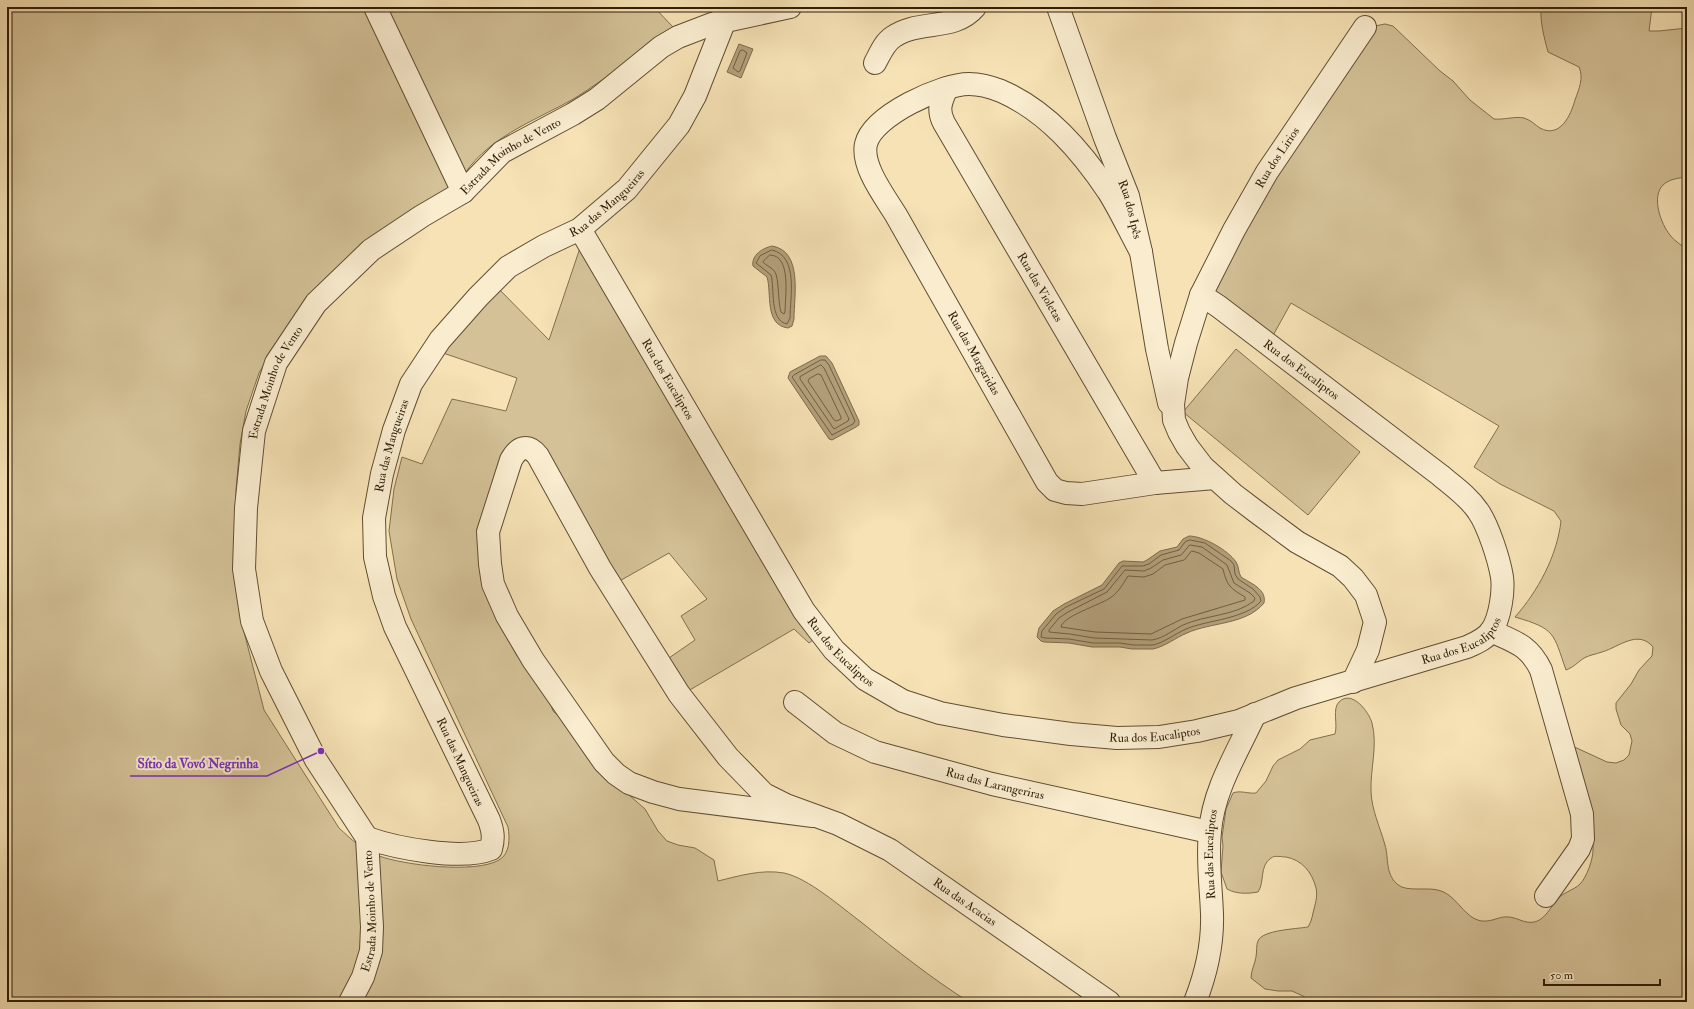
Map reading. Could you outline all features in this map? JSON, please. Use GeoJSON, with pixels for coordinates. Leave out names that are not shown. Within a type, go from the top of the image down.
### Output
{"type":"FeatureCollection","features":[{"type":"Feature","properties":{"kind":"street"},"geometry":{"type":"LineString","coordinates":[[376,7],[463,192]]}},
{"type":"Feature","properties":{"kind":"street","name":"Estrada Moinho de Vento"},"geometry":{"type":"LineString","coordinates":[[350,1002],[363,978],[371,951],[372,927],[367,838],[316,760],[271,671],[252,621],[244,569],[246,508],[254,431],[276,363],[316,303],[371,250],[422,216],[463,192],[502,152],[573,114],[597,99],[661,47],[724,14],[790,7]]}},
{"type":"Feature","properties":{"kind":"street"},"geometry":{"type":"LineString","coordinates":[[875,63],[885,45],[893,37],[905,32],[946,24],[958,20],[969,14],[976,7]]}},
{"type":"Feature","properties":{"kind":"street","name":"Rua dos Ipês"},"geometry":{"type":"LineString","coordinates":[[1058,7],[1105,138],[1128,196],[1141,252],[1157,349],[1174,420]]}},
{"type":"Feature","properties":{"kind":"street","name":"Rua das Mangueiras"},"geometry":{"type":"LineString","coordinates":[[367,838],[405,848],[454,854],[482,853],[491,849],[494,840],[493,830],[489,820],[395,627],[384,596],[375,558],[374,518],[382,474],[394,430],[411,384],[440,340],[478,297],[508,267],[544,246],[580,229],[627,189],[678,125],[695,96],[724,14]]}},
{"type":"Feature","properties":{"kind":"street","name":"Rua dos Lirios"},"geometry":{"type":"LineString","coordinates":[[1174,420],[1173,404],[1177,378],[1201,296],[1234,230],[1267,172],[1365,27]]}},
{"type":"Feature","properties":{"kind":"street","name":"Rua das Margaridas"},"geometry":{"type":"LineString","coordinates":[[1141,252],[1108,192],[1077,149],[1055,126],[1026,105],[1002,91],[986,86],[968,84],[939,91],[908,103],[885,118],[871,134],[866,143],[865,153],[868,165],[875,180],[1047,482],[1055,490],[1066,494],[1082,494],[1155,483],[1215,478]]}},
{"type":"Feature","properties":{"kind":"street","name":"Rua das Violetas"},"geometry":{"type":"LineString","coordinates":[[939,91],[940,116],[1155,483]]}},
{"type":"Feature","properties":{"kind":"street","name":"Rua dos Eucaliptos"},"geometry":{"type":"LineString","coordinates":[[580,229],[804,611],[834,650],[865,679],[903,701],[940,713],[1003,725],[1071,734],[1117,738],[1159,737],[1197,731],[1239,721],[1296,698],[1467,647],[1481,640],[1491,631],[1498,618],[1501,602],[1502,577],[1490,536],[1478,511],[1466,496],[1218,306],[1201,296]]}},
{"type":"Feature","properties":{"kind":"street"},"geometry":{"type":"LineString","coordinates":[[1174,420],[1187,446],[1203,467],[1215,478],[1233,494],[1297,542],[1340,566],[1353,578],[1366,594],[1375,622],[1368,650],[1353,682]]}},
{"type":"Feature","properties":{"kind":"street"},"geometry":{"type":"LineString","coordinates":[[528,448],[534,450],[600,568],[652,653],[679,694],[728,757],[764,794],[813,816],[679,799],[659,794],[629,783],[616,774],[604,762],[532,660],[507,616],[493,584],[488,532],[511,460],[515,453],[522,449],[528,448]]}},
{"type":"Feature","properties":{"kind":"street"},"geometry":{"type":"LineString","coordinates":[[1491,631],[1519,644],[1535,657],[1543,676],[1582,814],[1583,839],[1579,850],[1546,896]]}},
{"type":"Feature","properties":{"kind":"street","name":"Rua das Larangeriras"},"geometry":{"type":"LineString","coordinates":[[795,702],[835,733],[876,752],[992,784],[1210,832]]}},
{"type":"Feature","properties":{"kind":"street","name":"Rua das Eucaliptos"},"geometry":{"type":"LineString","coordinates":[[1195,1002],[1201,987],[1207,964],[1211,939],[1212,915],[1210,832],[1212,814],[1219,791],[1256,714]]}},
{"type":"Feature","properties":{"kind":"street","name":"Rua das Acacias"},"geometry":{"type":"LineString","coordinates":[[813,816],[838,824],[890,850],[1110,1002]]}},
{"type":"Feature","properties":{"kind":"shaded area"},"geometry":{"type":"Polygon","coordinates":[[[7,7],[654,7],[673,27],[584,92],[518,128],[488,148],[475,160],[464,174],[456,190],[371,239],[352,253],[328,277],[276,343],[259,373],[246,411],[240,444],[236,490],[237,536],[243,628],[264,710],[339,828],[368,851],[390,859],[439,867],[474,867],[488,864],[503,857],[507,850],[509,841],[508,827],[411,619],[397,579],[389,531],[394,489],[402,457],[422,464],[452,399],[506,411],[517,378],[440,352],[497,287],[549,340],[581,245],[817,637],[809,643],[794,629],[688,691],[666,660],[695,640],[681,616],[707,599],[669,553],[616,583],[532,442],[480,536],[479,559],[494,608],[516,654],[549,699],[553,711],[564,721],[620,787],[645,809],[658,831],[667,841],[678,845],[695,848],[714,860],[718,881],[767,872],[784,873],[793,876],[824,894],[914,964],[969,1002],[7,1002],[7,7]]]}},
{"type":"Feature","properties":{"kind":"shaded area"},"geometry":{"type":"Polygon","coordinates":[[[1541,7],[1652,7],[1649,31],[1687,28],[1687,177],[1677,178],[1665,183],[1659,190],[1658,203],[1663,224],[1672,237],[1687,250],[1687,1002],[1311,1002],[1292,991],[1265,989],[1251,978],[1256,957],[1257,944],[1261,937],[1272,932],[1308,927],[1315,904],[1317,891],[1312,877],[1306,868],[1297,861],[1278,856],[1267,861],[1263,870],[1258,892],[1242,893],[1227,889],[1221,872],[1223,846],[1222,837],[1226,809],[1233,793],[1256,793],[1266,781],[1273,766],[1278,760],[1300,749],[1310,740],[1335,734],[1335,713],[1337,705],[1344,699],[1349,698],[1354,700],[1364,708],[1370,718],[1374,732],[1371,792],[1375,812],[1385,845],[1389,871],[1393,880],[1401,887],[1441,891],[1452,898],[1471,916],[1482,921],[1508,917],[1527,922],[1538,921],[1545,915],[1558,898],[1583,881],[1591,863],[1593,854],[1591,830],[1568,744],[1607,762],[1616,763],[1624,760],[1629,755],[1632,741],[1630,734],[1621,725],[1616,709],[1616,703],[1631,684],[1639,670],[1652,656],[1653,647],[1641,639],[1635,639],[1588,656],[1566,670],[1555,640],[1551,634],[1546,629],[1538,625],[1515,617],[1539,584],[1551,560],[1559,534],[1561,521],[1554,511],[1500,484],[1474,467],[1499,426],[1291,303],[1271,339],[1209,293],[1275,171],[1375,26],[1385,24],[1393,26],[1440,71],[1453,81],[1470,100],[1494,119],[1524,118],[1547,131],[1559,128],[1564,124],[1571,112],[1579,88],[1581,75],[1579,67],[1548,52],[1542,24],[1541,7]]]}},
{"type":"Feature","properties":{"kind":"shaded area"},"geometry":{"type":"Polygon","coordinates":[[[1236,349],[1360,452],[1308,515],[1183,412],[1236,349]]]}},
{"type":"Feature","properties":{"kind":"water"},"geometry":{"type":"Polygon","coordinates":[[[739,44],[753,49],[741,78],[727,72],[739,44]]]}},
{"type":"Feature","properties":{"kind":"water"},"geometry":{"type":"Polygon","coordinates":[[[772,246],[782,250],[789,256],[793,265],[795,276],[794,319],[792,326],[788,328],[780,326],[775,321],[770,307],[767,277],[753,266],[756,255],[765,248],[772,246]]]}},
{"type":"Feature","properties":{"kind":"water"},"geometry":{"type":"Polygon","coordinates":[[[820,356],[826,356],[832,363],[859,421],[859,425],[832,440],[829,439],[788,378],[790,372],[820,356]]]}},
{"type":"Feature","properties":{"kind":"water"},"geometry":{"type":"Polygon","coordinates":[[[1189,536],[1201,538],[1215,544],[1232,557],[1237,564],[1241,577],[1257,587],[1263,594],[1264,603],[1257,610],[1248,615],[1228,622],[1196,629],[1153,649],[1092,647],[1069,643],[1044,642],[1037,637],[1039,628],[1053,611],[1102,585],[1119,563],[1123,561],[1143,562],[1160,551],[1177,547],[1183,539],[1189,536]]]}},
{"type":"Feature","properties":{"kind":"place","name":"Sítio da Vovó Negrinha"},"geometry":{"type":"Point","coordinates":[321,751]}}]}
